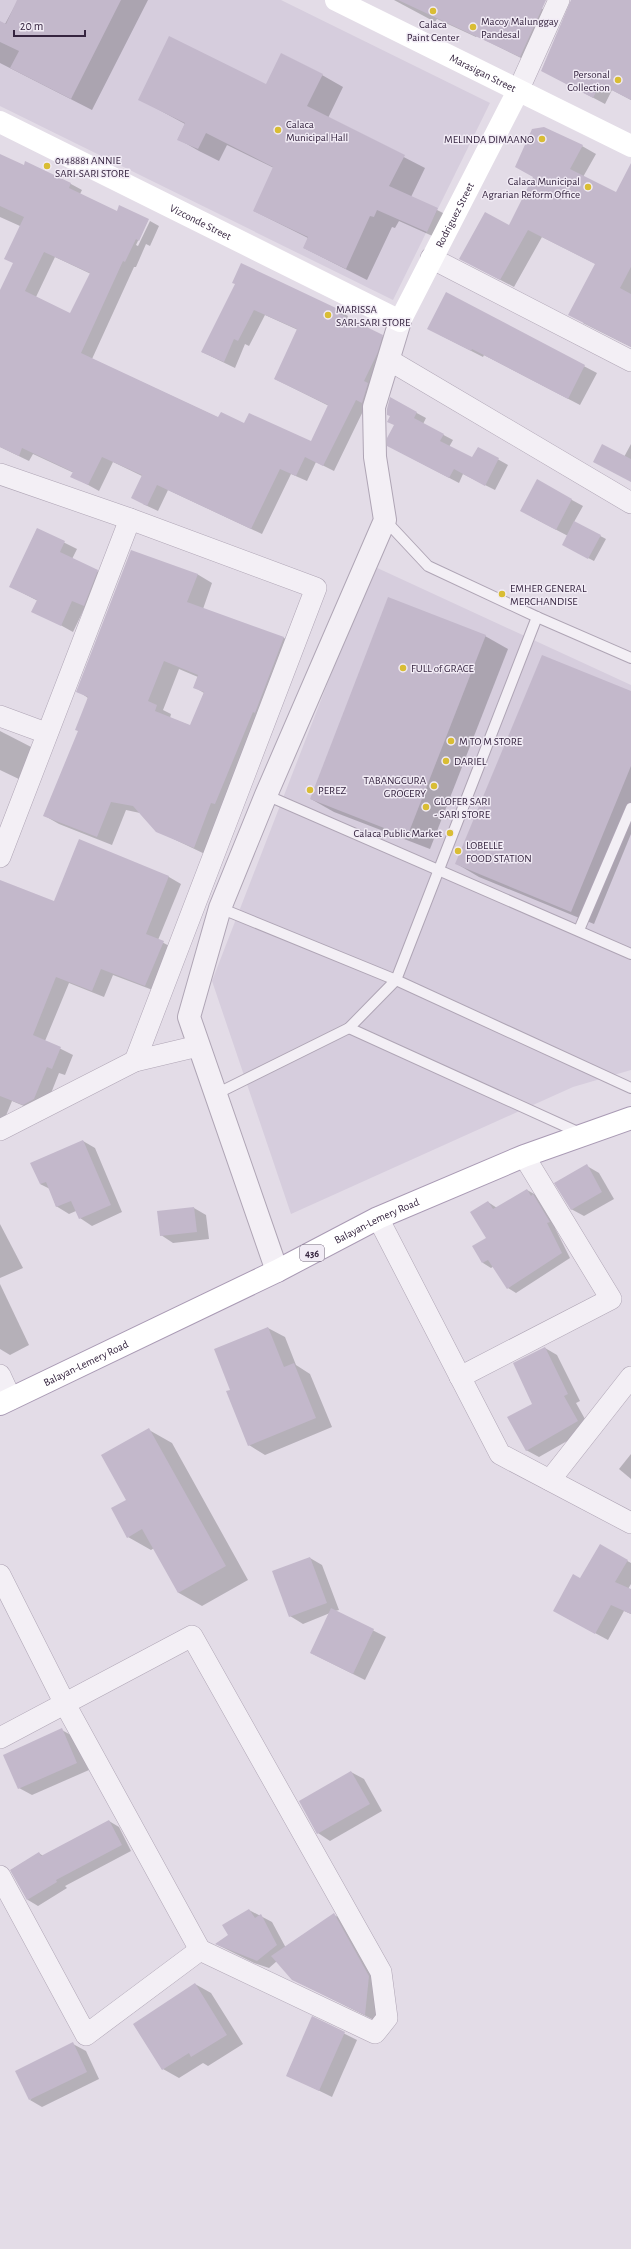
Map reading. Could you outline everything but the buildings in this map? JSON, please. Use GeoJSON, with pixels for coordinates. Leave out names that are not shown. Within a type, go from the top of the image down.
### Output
{"type":"FeatureCollection","features":[{"type":"Feature","properties":{"kind":"main road","name":"Marasigan Street"},"geometry":{"type":"LineString","coordinates":[[336,0],[631,146]]}},
{"type":"Feature","properties":{"kind":"main road","name":"Rodriguez Street"},"geometry":{"type":"LineString","coordinates":[[400,321],[518,91]]}},
{"type":"Feature","properties":{"kind":"main road","name":"Vizconde Street"},"geometry":{"type":"LineString","coordinates":[[0,122],[400,321]]}},
{"type":"Feature","properties":{"kind":"main road","name":"Balayan-Lemery Road"},"geometry":{"type":"LineString","coordinates":[[5,1402],[277,1271],[378,1218],[524,1156],[582,1134],[629,1121]]}},
{"type":"Feature","properties":{"kind":"street","name":"Rodriguez Street"},"geometry":{"type":"LineString","coordinates":[[518,91],[560,0]]}},
{"type":"Feature","properties":{"kind":"street"},"geometry":{"type":"LineString","coordinates":[[431,258],[631,361]]}},
{"type":"Feature","properties":{"kind":"street"},"geometry":{"type":"LineString","coordinates":[[277,1271],[188,1017],[220,908],[266,795],[385,520],[375,457],[374,407],[400,321]]}},
{"type":"Feature","properties":{"kind":"street"},"geometry":{"type":"LineString","coordinates":[[389,360],[631,502]]}},
{"type":"Feature","properties":{"kind":"street"},"geometry":{"type":"LineString","coordinates":[[0,474],[130,519],[316,588],[135,1061]]}},
{"type":"Feature","properties":{"kind":"street"},"geometry":{"type":"LineString","coordinates":[[0,857],[46,733],[130,519]]}},
{"type":"Feature","properties":{"kind":"street"},"geometry":{"type":"LineString","coordinates":[[0,716],[46,733]]}},
{"type":"Feature","properties":{"kind":"street"},"geometry":{"type":"LineString","coordinates":[[0,1130],[135,1061],[198,1046]]}},
{"type":"Feature","properties":{"kind":"street"},"geometry":{"type":"LineString","coordinates":[[460,1377],[611,1299],[524,1156]]}},
{"type":"Feature","properties":{"kind":"street"},"geometry":{"type":"LineString","coordinates":[[378,1218],[500,1454],[631,1523]]}},
{"type":"Feature","properties":{"kind":"street"},"geometry":{"type":"LineString","coordinates":[[0,1375],[5,1402]]}},
{"type":"Feature","properties":{"kind":"street"},"geometry":{"type":"LineString","coordinates":[[550,1480],[631,1377]]}},
{"type":"Feature","properties":{"kind":"street"},"geometry":{"type":"LineString","coordinates":[[0,1575],[65,1704],[200,1950],[375,2033],[387,2018],[381,1972],[192,1636],[65,1704],[0,1738]]}},
{"type":"Feature","properties":{"kind":"street"},"geometry":{"type":"LineString","coordinates":[[0,1876],[86,2035],[200,1950]]}},
{"type":"Feature","properties":{"kind":"lane"},"geometry":{"type":"LineString","coordinates":[[385,520],[428,566],[537,617],[631,658]]}},
{"type":"Feature","properties":{"kind":"lane"},"geometry":{"type":"LineString","coordinates":[[216,1094],[350,1028],[396,980],[537,617]]}},
{"type":"Feature","properties":{"kind":"lane"},"geometry":{"type":"LineString","coordinates":[[266,795],[438,871],[579,930],[631,954]]}},
{"type":"Feature","properties":{"kind":"lane"},"geometry":{"type":"LineString","coordinates":[[579,930],[631,808]]}},
{"type":"Feature","properties":{"kind":"lane"},"geometry":{"type":"LineString","coordinates":[[220,908],[396,980],[631,1088]]}},
{"type":"Feature","properties":{"kind":"lane"},"geometry":{"type":"LineString","coordinates":[[350,1028],[582,1134]]}},
{"type":"Feature","properties":{"kind":"shaded area"},"geometry":{"type":"Polygon","coordinates":[[[0,0],[281,0],[490,103],[393,300],[0,106],[0,0]]]}},
{"type":"Feature","properties":{"kind":"shaded area","name":"Calaca Public Market"},"geometry":{"type":"Polygon","coordinates":[[[373,566],[631,685],[631,1070],[573,1087],[291,1214],[212,981],[373,566]]]}},
{"type":"Feature","properties":{"kind":"place","name":"Calaca Paint Center"},"geometry":{"type":"Point","coordinates":[433,11]}},
{"type":"Feature","properties":{"kind":"place","name":"Macoy Malunggay Pandesal"},"geometry":{"type":"Point","coordinates":[473,27]}},
{"type":"Feature","properties":{"kind":"place","name":"Personal Collection"},"geometry":{"type":"Point","coordinates":[618,80]}},
{"type":"Feature","properties":{"kind":"place","name":"Calaca Municipal Hall"},"geometry":{"type":"Point","coordinates":[278,130]}},
{"type":"Feature","properties":{"kind":"place","name":"MELINDA DIMAANO"},"geometry":{"type":"Point","coordinates":[542,139]}},
{"type":"Feature","properties":{"kind":"place","name":"0148881 ANNIE SARI-SARI STORE"},"geometry":{"type":"Point","coordinates":[47,166]}},
{"type":"Feature","properties":{"kind":"place","name":"Calaca Municipal Agrarian Reform Office"},"geometry":{"type":"Point","coordinates":[588,187]}},
{"type":"Feature","properties":{"kind":"place","name":"MARISSA SARI-SARI STORE"},"geometry":{"type":"Point","coordinates":[328,315]}},
{"type":"Feature","properties":{"kind":"place","name":"EMHER GENERAL MERCHANDISE"},"geometry":{"type":"Point","coordinates":[502,594]}},
{"type":"Feature","properties":{"kind":"place","name":"FULL of GRACE"},"geometry":{"type":"Point","coordinates":[403,668]}},
{"type":"Feature","properties":{"kind":"place","name":"M TO M STORE"},"geometry":{"type":"Point","coordinates":[451,741]}},
{"type":"Feature","properties":{"kind":"place","name":"DARIEL"},"geometry":{"type":"Point","coordinates":[446,761]}},
{"type":"Feature","properties":{"kind":"place","name":"TABANGCURA GROCERY"},"geometry":{"type":"Point","coordinates":[434,786]}},
{"type":"Feature","properties":{"kind":"place","name":"PEREZ"},"geometry":{"type":"Point","coordinates":[310,790]}},
{"type":"Feature","properties":{"kind":"place","name":"GLOFER SARI - SARI STORE"},"geometry":{"type":"Point","coordinates":[426,807]}},
{"type":"Feature","properties":{"kind":"place","name":"Calaca Public Market"},"geometry":{"type":"Point","coordinates":[450,833]}},
{"type":"Feature","properties":{"kind":"place","name":"LOBELLE FOOD STATION"},"geometry":{"type":"Point","coordinates":[458,851]}}]}
